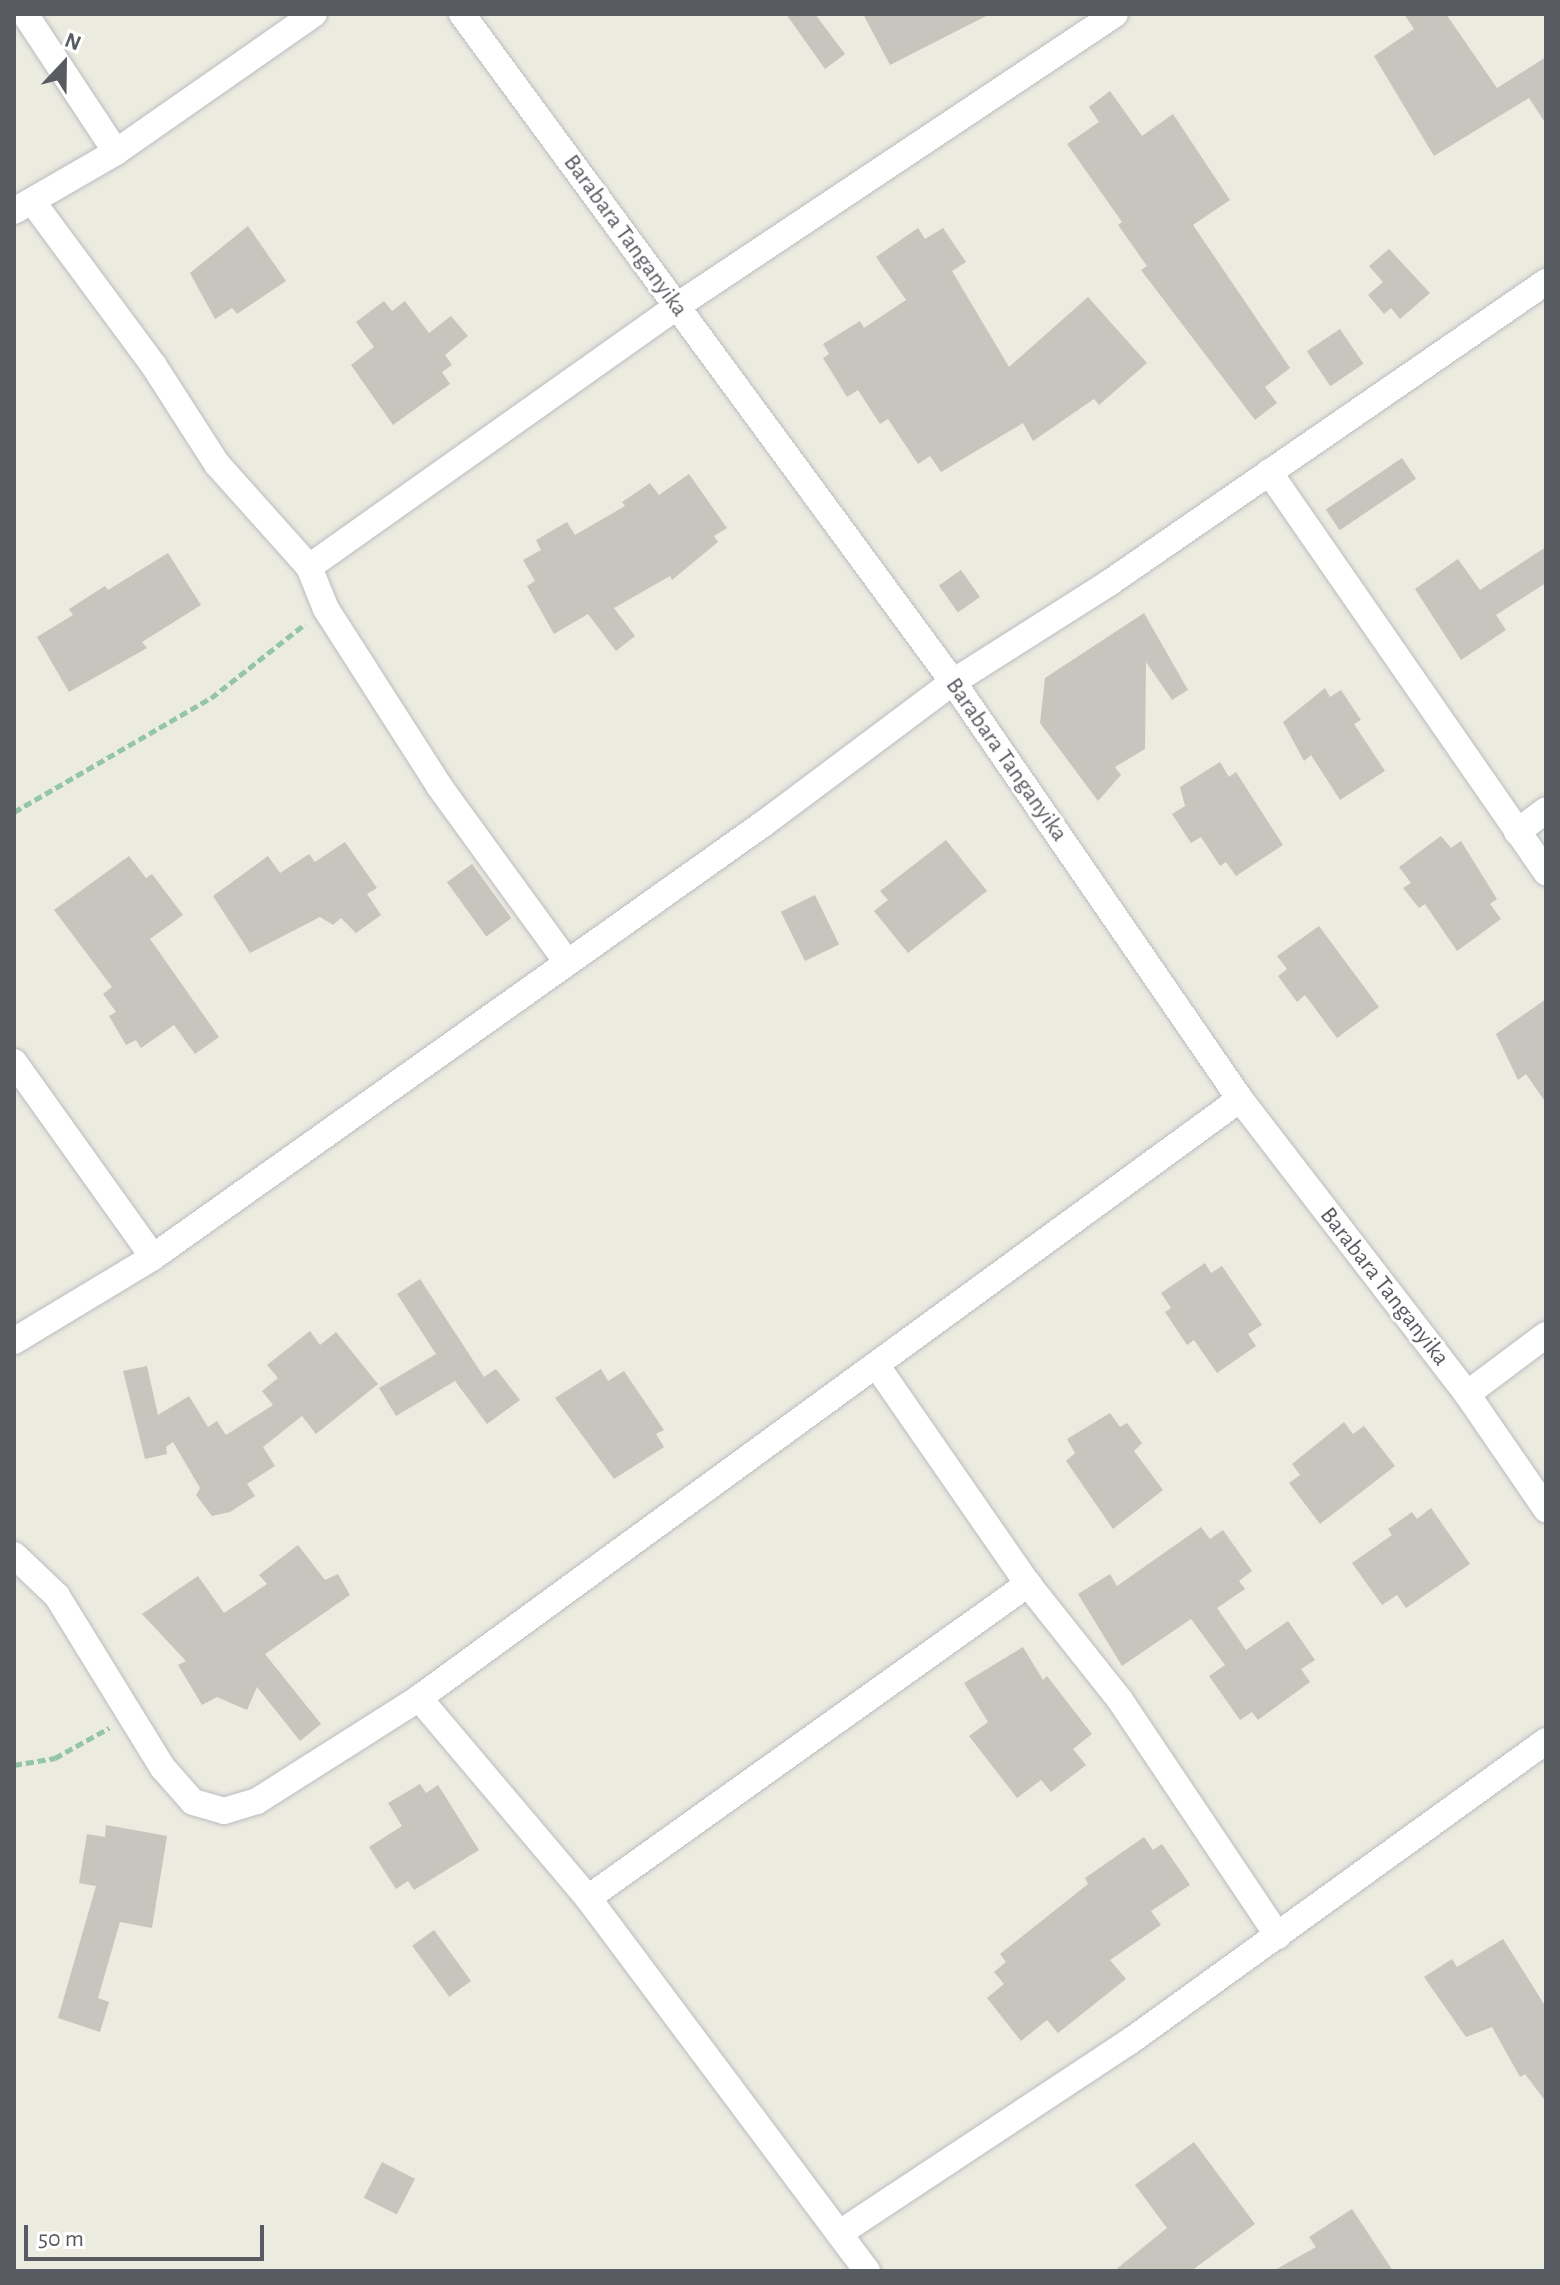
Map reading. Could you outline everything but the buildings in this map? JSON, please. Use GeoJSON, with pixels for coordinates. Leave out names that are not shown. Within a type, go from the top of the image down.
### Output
{"type":"FeatureCollection","features":[{"type":"Feature","properties":{"kind":"street"},"geometry":{"type":"LineString","coordinates":[[25,14],[116,152]]}},
{"type":"Feature","properties":{"kind":"street"},"geometry":{"type":"LineString","coordinates":[[314,14],[116,152],[23,206],[154,366],[217,464],[309,567],[326,609],[439,786],[566,961]]}},
{"type":"Feature","properties":{"kind":"street","name":"Barabara Tanganyika"},"geometry":{"type":"LineString","coordinates":[[462,14],[953,682],[1240,1099],[1467,1394],[1546,1509]]}},
{"type":"Feature","properties":{"kind":"street"},"geometry":{"type":"LineString","coordinates":[[309,567],[677,306],[1106,16]]}},
{"type":"Feature","properties":{"kind":"street"},"geometry":{"type":"LineString","coordinates":[[14,1341],[153,1257],[953,682],[1109,583],[1546,282]]}},
{"type":"Feature","properties":{"kind":"street"},"geometry":{"type":"LineString","coordinates":[[1269,472],[1546,872]]}},
{"type":"Feature","properties":{"kind":"street"},"geometry":{"type":"LineString","coordinates":[[1517,832],[1546,810]]}},
{"type":"Feature","properties":{"kind":"street"},"geometry":{"type":"LineString","coordinates":[[14,1062],[153,1257]]}},
{"type":"Feature","properties":{"kind":"street"},"geometry":{"type":"LineString","coordinates":[[14,1555],[57,1596],[130,1716],[193,1802],[224,1811],[257,1801],[419,1698],[1240,1099]]}},
{"type":"Feature","properties":{"kind":"street"},"geometry":{"type":"LineString","coordinates":[[1467,1394],[1546,1335]]}},
{"type":"Feature","properties":{"kind":"street"},"geometry":{"type":"LineString","coordinates":[[877,1366],[1028,1584],[1120,1700],[1278,1936]]}},
{"type":"Feature","properties":{"kind":"street"},"geometry":{"type":"LineString","coordinates":[[588,1898],[1028,1584]]}},
{"type":"Feature","properties":{"kind":"street"},"geometry":{"type":"LineString","coordinates":[[419,1698],[588,1898],[867,2271]]}},
{"type":"Feature","properties":{"kind":"street"},"geometry":{"type":"LineString","coordinates":[[840,2233],[1129,2042],[1546,1741]]}},
{"type":"Feature","properties":{"kind":"path"},"geometry":{"type":"LineString","coordinates":[[14,812],[211,698],[326,609]]}},
{"type":"Feature","properties":{"kind":"path"},"geometry":{"type":"LineString","coordinates":[[14,1765],[55,1758],[130,1716]]}}]}
